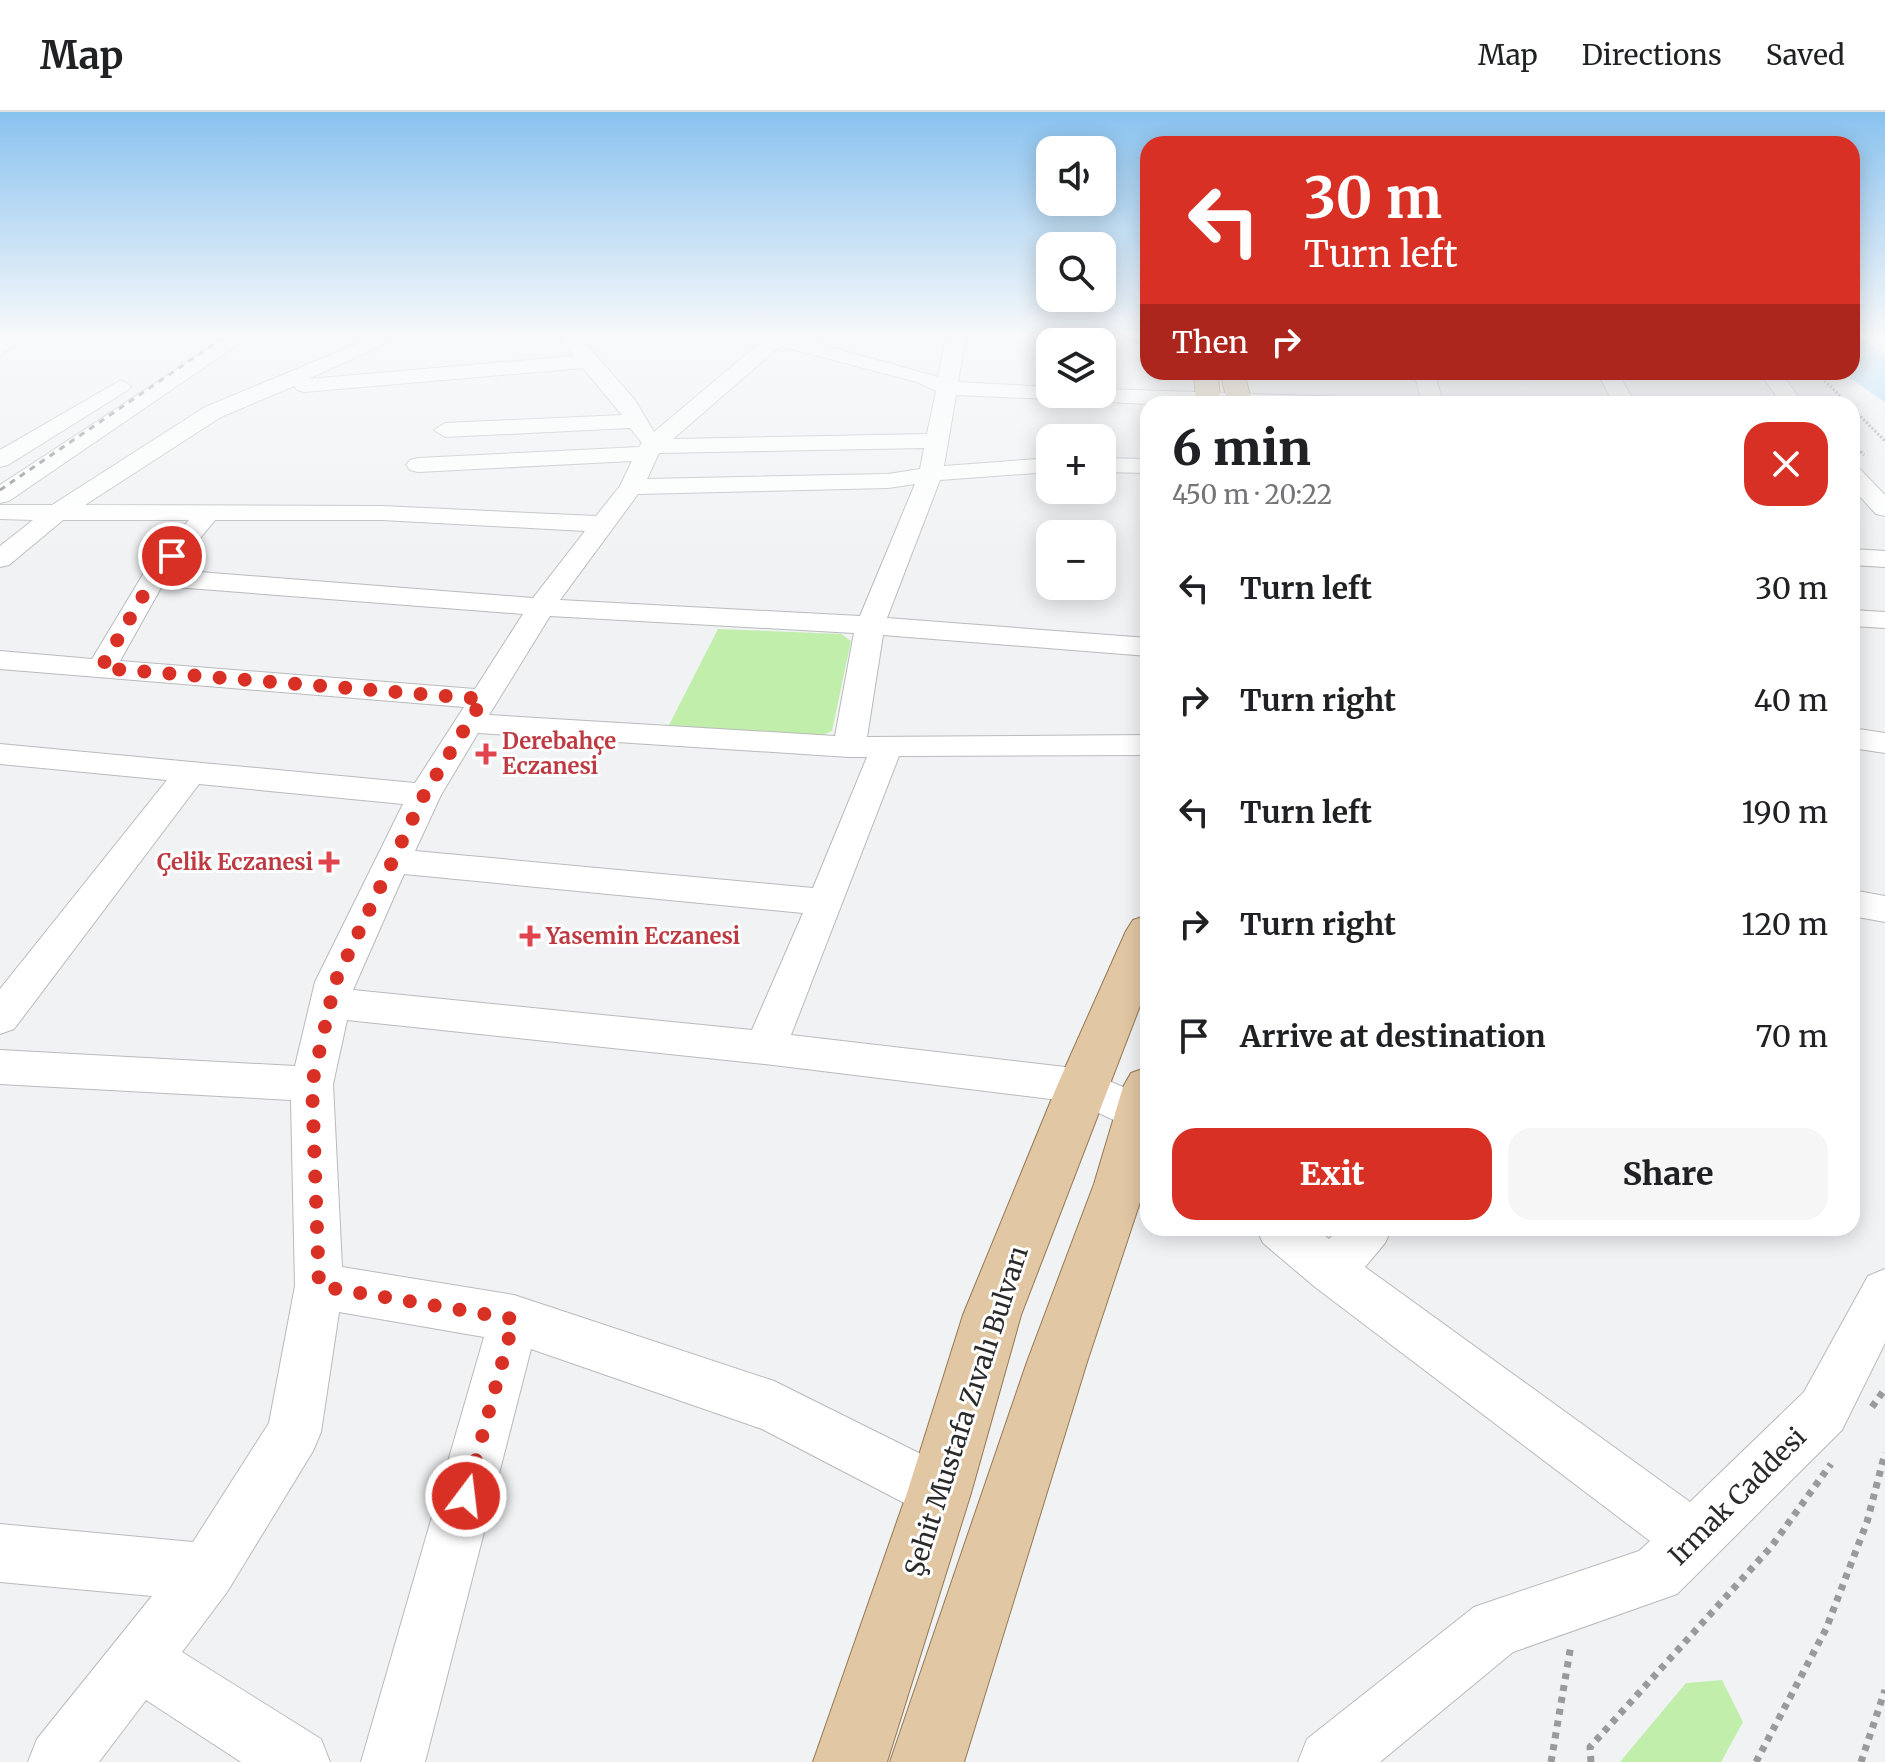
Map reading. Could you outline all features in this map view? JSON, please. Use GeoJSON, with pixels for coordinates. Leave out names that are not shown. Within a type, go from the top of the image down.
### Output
{"type":"FeatureCollection","features":[{"type":"Feature","properties":{"kind":"main road","name":"Şehit Mustafa Zıvalı Bulvarı"},"geometry":{"type":"LineString","coordinates":[[850,1762],[939,1493],[992,1315],[1082,1086],[1140,950]]}},
{"type":"Feature","properties":{"kind":"main road"},"geometry":{"type":"LineString","coordinates":[[927,1762],[1057,1362],[1140,1124]]}},
{"type":"Feature","properties":{"kind":"street"},"geometry":{"type":"LineString","coordinates":[[0,460],[77,413]]}},
{"type":"Feature","properties":{"kind":"street"},"geometry":{"type":"LineString","coordinates":[[0,496],[125,413]]}},
{"type":"Feature","properties":{"kind":"street"},"geometry":{"type":"LineString","coordinates":[[0,559],[56,513],[211,413]]}},
{"type":"Feature","properties":{"kind":"street"},"geometry":{"type":"LineString","coordinates":[[60,1762],[207,1572],[294,1432],[319,1286],[312,1084],[335,982],[424,795],[541,607],[631,487],[645,440],[631,413]]}},
{"type":"Feature","properties":{"kind":"street"},"geometry":{"type":"LineString","coordinates":[[409,477],[645,440],[680,413]]}},
{"type":"Feature","properties":{"kind":"street"},"geometry":{"type":"LineString","coordinates":[[849,747],[870,625],[931,474],[942,413]]}},
{"type":"Feature","properties":{"kind":"street"},"geometry":{"type":"LineString","coordinates":[[382,513],[455,414],[645,440],[937,441]]}},
{"type":"Feature","properties":{"kind":"street"},"geometry":{"type":"LineString","coordinates":[[1116,465],[1140,466]]}},
{"type":"Feature","properties":{"kind":"street"},"geometry":{"type":"LineString","coordinates":[[631,487],[888,481],[931,474],[1036,466]]}},
{"type":"Feature","properties":{"kind":"street"},"geometry":{"type":"LineString","coordinates":[[0,512],[382,513],[603,524]]}},
{"type":"Feature","properties":{"kind":"street"},"geometry":{"type":"LineString","coordinates":[[101,668],[154,577],[208,513]]}},
{"type":"Feature","properties":{"kind":"street"},"geometry":{"type":"LineString","coordinates":[[1860,557],[1885,559]]}},
{"type":"Feature","properties":{"kind":"street"},"geometry":{"type":"LineString","coordinates":[[154,577],[541,607],[870,625],[1140,646]]}},
{"type":"Feature","properties":{"kind":"street"},"geometry":{"type":"LineString","coordinates":[[1860,618],[1885,620]]}},
{"type":"Feature","properties":{"kind":"street"},"geometry":{"type":"LineString","coordinates":[[0,660],[849,747],[1140,745]]}},
{"type":"Feature","properties":{"kind":"street"},"geometry":{"type":"LineString","coordinates":[[1860,739],[1885,743]]}},
{"type":"Feature","properties":{"kind":"street"},"geometry":{"type":"LineString","coordinates":[[765,1048],[887,746]]}},
{"type":"Feature","properties":{"kind":"street"},"geometry":{"type":"LineString","coordinates":[[0,754],[424,795]]}},
{"type":"Feature","properties":{"kind":"street"},"geometry":{"type":"LineString","coordinates":[[0,1018],[190,773]]}},
{"type":"Feature","properties":{"kind":"street"},"geometry":{"type":"LineString","coordinates":[[392,861],[826,902]]}},
{"type":"Feature","properties":{"kind":"street"},"geometry":{"type":"LineString","coordinates":[[1860,904],[1885,909]]}},
{"type":"Feature","properties":{"kind":"street"},"geometry":{"type":"LineString","coordinates":[[330,1003],[765,1048],[1082,1086],[1140,1104]]}},
{"type":"Feature","properties":{"kind":"street"},"geometry":{"type":"LineString","coordinates":[[0,1067],[312,1084]]}},
{"type":"Feature","properties":{"kind":"street"},"geometry":{"type":"LineString","coordinates":[[1290,1236],[1332,1271],[1694,1539]]}},
{"type":"Feature","properties":{"kind":"street"},"geometry":{"type":"LineString","coordinates":[[1332,1271],[1361,1236]]}},
{"type":"Feature","properties":{"kind":"street"},"geometry":{"type":"LineString","coordinates":[[319,1286],[514,1319],[774,1407],[939,1493]]}},
{"type":"Feature","properties":{"kind":"street","name":"Irmak Caddesi"},"geometry":{"type":"LineString","coordinates":[[1330,1762],[1495,1628],[1657,1574],[1823,1411],[1885,1292]]}},
{"type":"Feature","properties":{"kind":"street"},"geometry":{"type":"LineString","coordinates":[[393,1762],[514,1319]]}},
{"type":"Feature","properties":{"kind":"street"},"geometry":{"type":"LineString","coordinates":[[0,1553],[207,1572]]}},
{"type":"Feature","properties":{"kind":"street"},"geometry":{"type":"LineString","coordinates":[[140,1660],[298,1762]]}},
{"type":"Feature","properties":{"kind":"path"},"geometry":{"type":"LineString","coordinates":[[1860,416],[1885,441]]}},
{"type":"Feature","properties":{"kind":"path"},"geometry":{"type":"LineString","coordinates":[[1867,1413],[1885,1389]]}},
{"type":"Feature","properties":{"kind":"path"},"geometry":{"type":"LineString","coordinates":[[1591,1762],[1590,1747],[1771,1547],[1841,1450]]}},
{"type":"Feature","properties":{"kind":"path"},"geometry":{"type":"LineString","coordinates":[[1756,1762],[1826,1629],[1867,1522],[1885,1453]]}},
{"type":"Feature","properties":{"kind":"path"},"geometry":{"type":"LineString","coordinates":[[1551,1762],[1578,1601]]}},
{"type":"Feature","properties":{"kind":"path"},"geometry":{"type":"LineString","coordinates":[[1861,1762],[1885,1690]]}},
{"type":"Feature","properties":{"kind":"green space"},"geometry":{"type":"Polygon","coordinates":[[[718,629],[841,634],[851,641],[832,731],[811,740],[667,729],[718,629]]]}},
{"type":"Feature","properties":{"kind":"green space"},"geometry":{"type":"Polygon","coordinates":[[[1722,1680],[1743,1722],[1721,1762],[1620,1762],[1686,1683],[1722,1680]]]}},
{"type":"Feature","properties":{"kind":"railway"},"geometry":{"type":"LineString","coordinates":[[0,490],[113,413]]}},
{"type":"Feature","properties":{"kind":"place","name":"Derebahçe Eczanesi"},"geometry":{"type":"Point","coordinates":[486,754]}},
{"type":"Feature","properties":{"kind":"place","name":"Çelik Eczanesi"},"geometry":{"type":"Point","coordinates":[329,862]}},
{"type":"Feature","properties":{"kind":"place","name":"Yasemin Eczanesi"},"geometry":{"type":"Point","coordinates":[530,936]}},
{"type":"Feature","properties":{"kind":"route"},"geometry":{"type":"LineString","coordinates":[[172,556],[154,577],[101,668],[483,699],[424,795],[335,982],[312,1084],[319,1286],[514,1319],[466,1496]]}}]}
